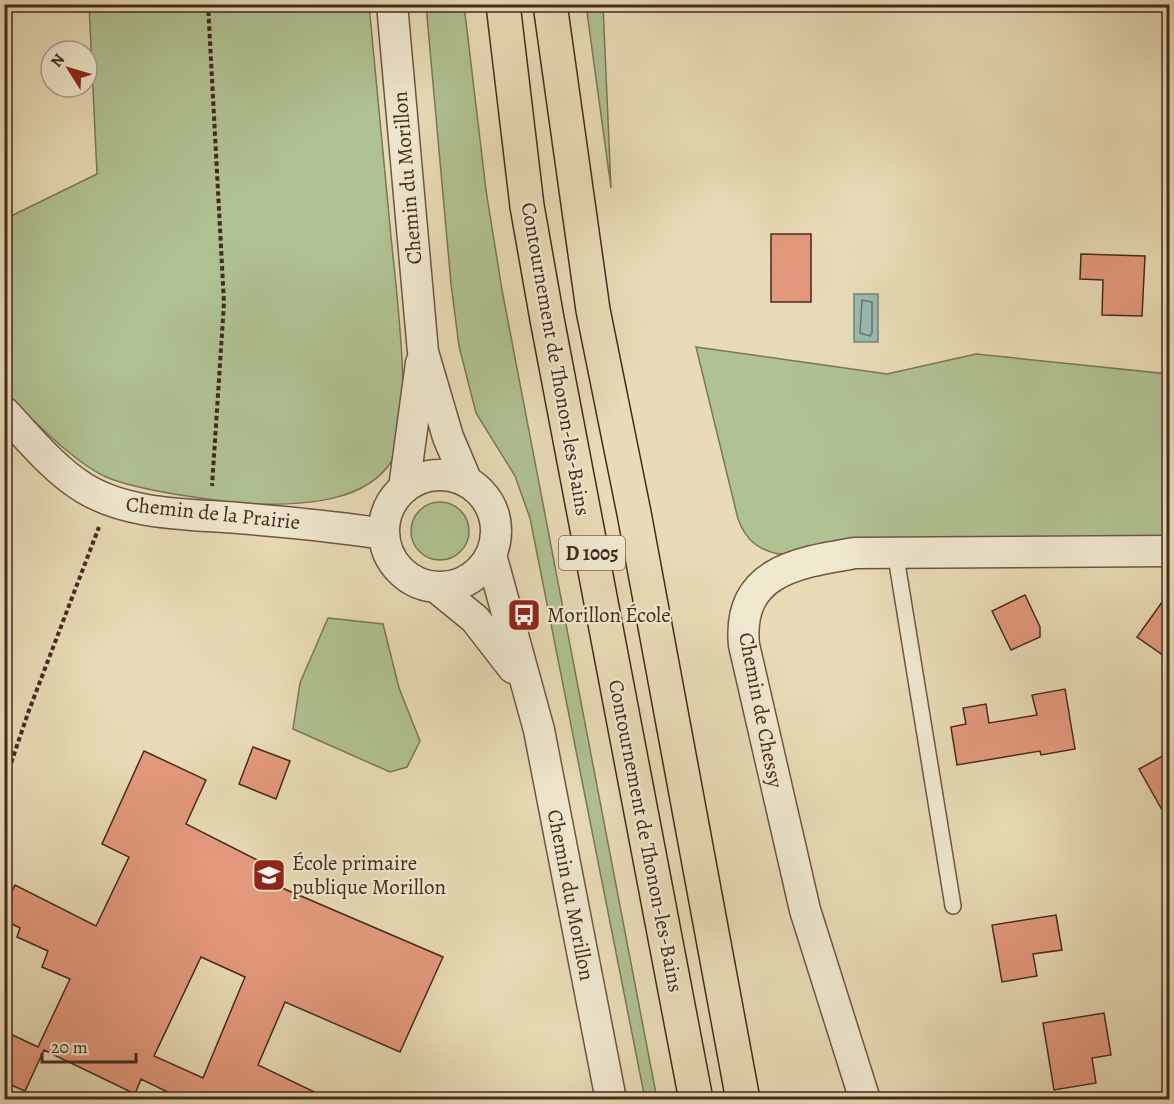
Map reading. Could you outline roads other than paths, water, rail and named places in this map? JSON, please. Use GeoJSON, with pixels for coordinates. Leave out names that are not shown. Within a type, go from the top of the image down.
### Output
{"type":"FeatureCollection","features":[{"type":"Feature","properties":{"kind":"highway","name":"Contournement de Thonon-les-Bains"},"geometry":{"type":"LineString","coordinates":[[503,4],[527,206],[696,1100]]}},
{"type":"Feature","properties":{"kind":"highway","name":"D 1005"},"geometry":{"type":"LineString","coordinates":[[550,4],[593,310],[634,513],[743,1100]]}},
{"type":"Feature","properties":{"kind":"street","name":"Chemin du Morillon"},"geometry":{"type":"LineString","coordinates":[[392,4],[423,351],[448,437],[467,482]]}},
{"type":"Feature","properties":{"kind":"street","name":"Chemin du Morillon"},"geometry":{"type":"LineString","coordinates":[[404,488],[423,351]]}},
{"type":"Feature","properties":{"kind":"street","name":"Chemin de la Prairie"},"geometry":{"type":"LineString","coordinates":[[4,412],[64,473],[83,487],[109,501],[159,511],[303,523],[383,534]]}},
{"type":"Feature","properties":{"kind":"street"},"geometry":{"type":"LineString","coordinates":[[435,475],[452,476],[467,482],[480,492],[493,514],[496,530],[491,555],[469,580],[437,588],[421,585],[400,572],[390,558],[383,534],[388,509],[404,488],[418,479],[435,475]]}},
{"type":"Feature","properties":{"kind":"street","name":"Chemin de Chessy"},"geometry":{"type":"LineString","coordinates":[[865,1100],[805,910],[742,628],[745,612],[752,597],[774,574],[816,560],[855,553],[1170,551]]}},
{"type":"Feature","properties":{"kind":"street","name":"Chemin du Morillon"},"geometry":{"type":"LineString","coordinates":[[491,555],[538,730],[611,1100]]}},
{"type":"Feature","properties":{"kind":"street","name":"Chemin du Morillon"},"geometry":{"type":"LineString","coordinates":[[437,588],[484,628],[527,691]]}},
{"type":"Feature","properties":{"kind":"lane"},"geometry":{"type":"LineString","coordinates":[[895,551],[953,906]]}},
{"type":"Feature","properties":{"kind":"water"},"geometry":{"type":"Polygon","coordinates":[[[854,294],[878,294],[878,342],[854,342],[854,294]]]}},
{"type":"Feature","properties":{"kind":"place","name":"Morillon École"},"geometry":{"type":"Point","coordinates":[524,615]}},
{"type":"Feature","properties":{"kind":"place","name":"École primaire publique Morillon"},"geometry":{"type":"Point","coordinates":[269,875]}}]}
